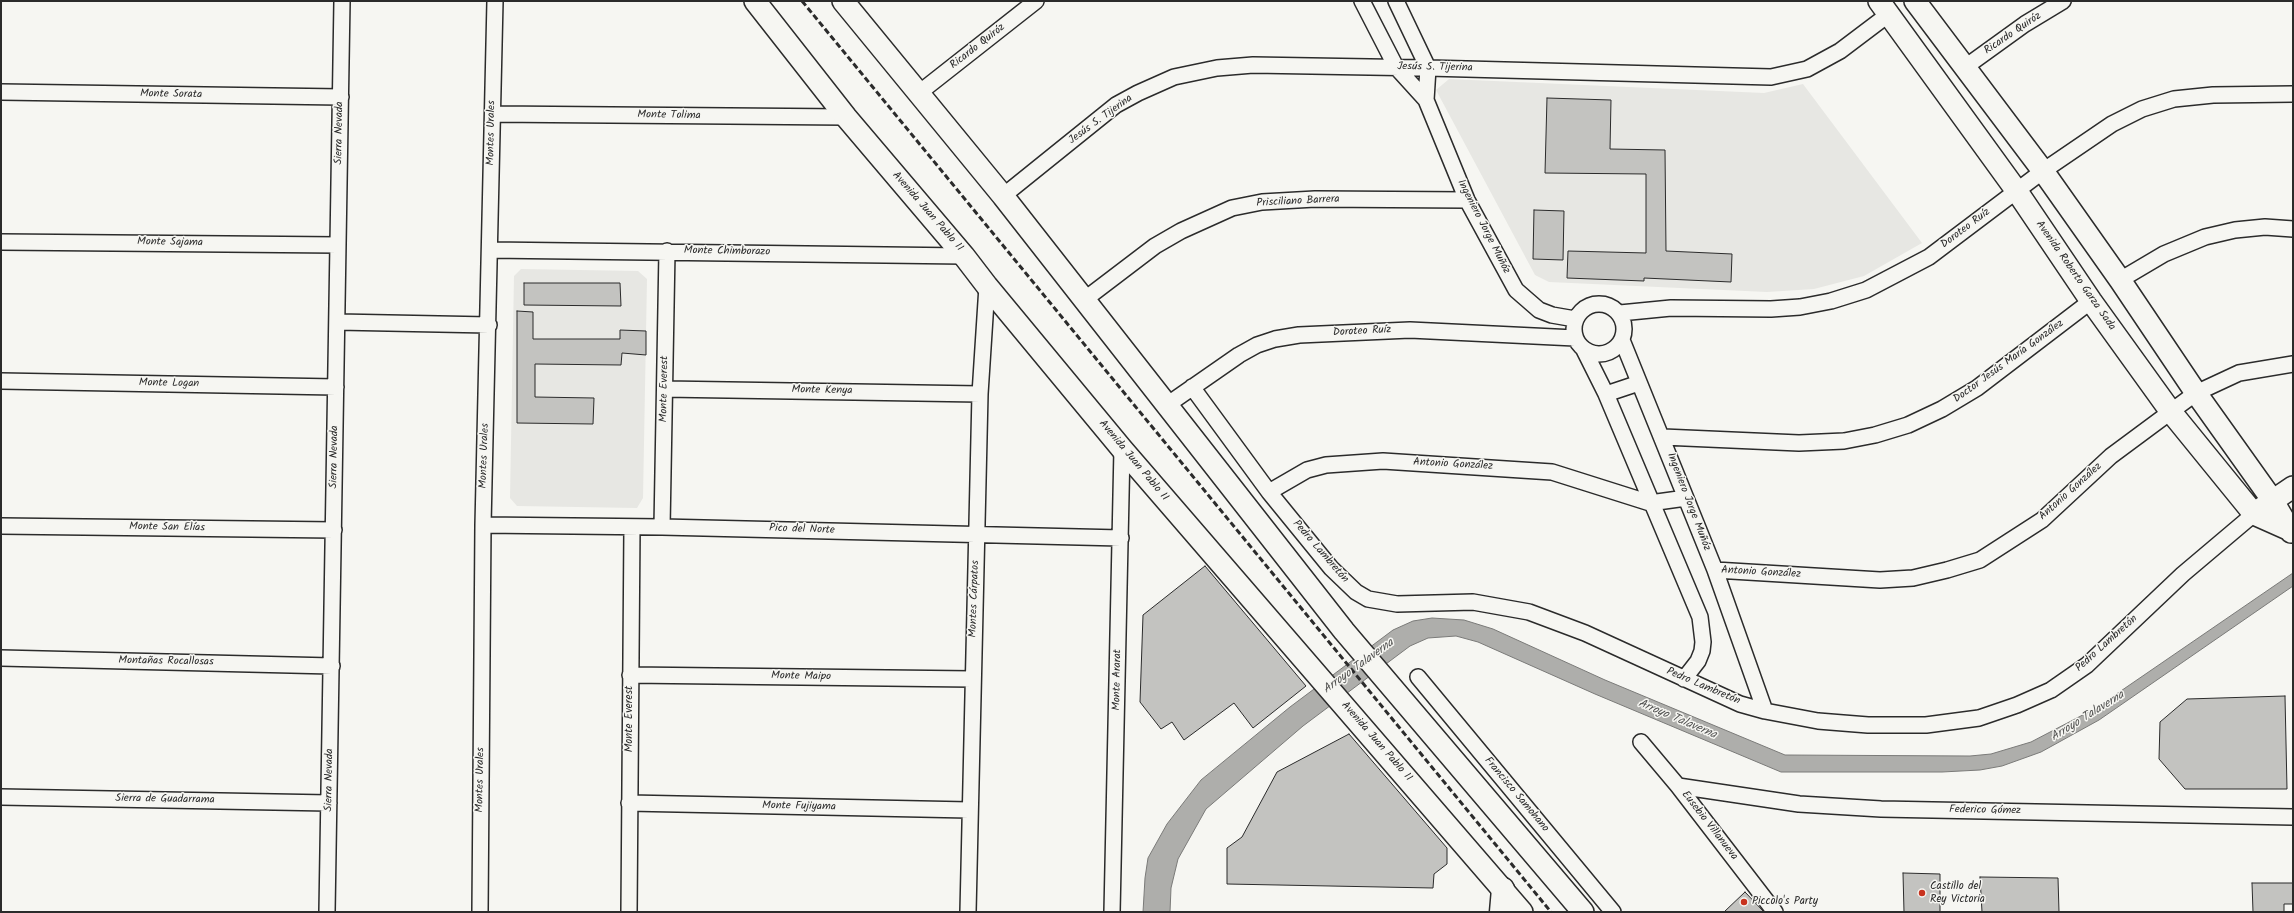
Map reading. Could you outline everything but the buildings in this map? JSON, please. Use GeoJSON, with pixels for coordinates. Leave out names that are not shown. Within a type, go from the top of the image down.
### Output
{"type":"FeatureCollection","features":[{"type":"Feature","properties":{"kind":"main road","name":"Avenida Juan Pablo II"},"geometry":{"type":"LineString","coordinates":[[755,1],[846,117],[964,256],[986,286],[1122,449],[1522,912]]}},
{"type":"Feature","properties":{"kind":"main road"},"geometry":{"type":"LineString","coordinates":[[843,1],[1003,196],[1344,631],[1583,912]]}},
{"type":"Feature","properties":{"kind":"main road","name":"Avenida Roberto Garza Sada"},"geometry":{"type":"LineString","coordinates":[[1915,1],[2043,171],[2120,280],[2196,393],[2273,501],[2292,536]]}},
{"type":"Feature","properties":{"kind":"main road","name":"Avenida Roberto Garza Sada"},"geometry":{"type":"LineString","coordinates":[[1884,7],[2016,190],[2091,301],[2171,412],[2254,514],[2292,536]]}},
{"type":"Feature","properties":{"kind":"main road"},"geometry":{"type":"LineString","coordinates":[[2254,514],[2293,487]]}},
{"type":"Feature","properties":{"kind":"main road"},"geometry":{"type":"LineString","coordinates":[[1501,912],[1503,889]]}},
{"type":"Feature","properties":{"kind":"street","name":"Sierra Nevada"},"geometry":{"type":"LineString","coordinates":[[327,912],[338,322],[342,1]]}},
{"type":"Feature","properties":{"kind":"street","name":"Montes Urales"},"geometry":{"type":"LineString","coordinates":[[480,912],[484,525],[495,1]]}},
{"type":"Feature","properties":{"kind":"street","name":"Ricardo Quiróz"},"geometry":{"type":"LineString","coordinates":[[919,93],[1036,1]]}},
{"type":"Feature","properties":{"kind":"street","name":"Ingeniero Jorge Muñóz"},"geometry":{"type":"LineString","coordinates":[[1362,1],[1396,68],[1426,100],[1467,200],[1516,290],[1539,310],[1552,315],[1576,319]]}},
{"type":"Feature","properties":{"kind":"street","name":"Ingeniero Jorge Muñóz"},"geometry":{"type":"LineString","coordinates":[[1396,1],[1428,68],[1426,100]]}},
{"type":"Feature","properties":{"kind":"street","name":"Ricardo Quiróz"},"geometry":{"type":"LineString","coordinates":[[1964,68],[2025,24],[2063,1]]}},
{"type":"Feature","properties":{"kind":"street","name":"Jesús S. Tijerina"},"geometry":{"type":"LineString","coordinates":[[1003,196],[1116,106],[1138,93],[1174,78],[1217,68],[1253,66],[1428,68],[1771,77],[1807,69],[1840,51],[1884,7]]}},
{"type":"Feature","properties":{"kind":"street","name":"Monte Sorata"},"geometry":{"type":"LineString","coordinates":[[1,92],[341,97]]}},
{"type":"Feature","properties":{"kind":"street","name":"Doroteo Ruíz"},"geometry":{"type":"LineString","coordinates":[[1620,313],[1671,308],[1785,308],[1831,301],[1866,290],[1929,257],[2043,171],[2112,124],[2142,109],[2174,100],[2213,95],[2293,94]]}},
{"type":"Feature","properties":{"kind":"street","name":"Monte Tolima"},"geometry":{"type":"LineString","coordinates":[[492,114],[846,117]]}},
{"type":"Feature","properties":{"kind":"street","name":"Prisciliano Barrera"},"geometry":{"type":"LineString","coordinates":[[1084,300],[1155,246],[1181,231],[1232,208],[1262,202],[1315,199],[1467,200]]}},
{"type":"Feature","properties":{"kind":"street"},"geometry":{"type":"LineString","coordinates":[[2120,280],[2164,254],[2205,237],[2235,230],[2265,227],[2293,229]]}},
{"type":"Feature","properties":{"kind":"street","name":"Monte Sajama"},"geometry":{"type":"LineString","coordinates":[[1,242],[338,245]]}},
{"type":"Feature","properties":{"kind":"street","name":"Monte Chimborazo"},"geometry":{"type":"LineString","coordinates":[[490,250],[667,251],[964,256]]}},
{"type":"Feature","properties":{"kind":"street","name":"Monte Everest"},"geometry":{"type":"LineString","coordinates":[[662,527],[667,251]]}},
{"type":"Feature","properties":{"kind":"street","name":"Montes Cárpatos"},"geometry":{"type":"LineString","coordinates":[[968,912],[972,679],[978,535],[980,394],[986,286]]}},
{"type":"Feature","properties":{"kind":"street","name":"Doctor Jesús María González"},"geometry":{"type":"LineString","coordinates":[[1664,437],[1799,443],[1844,440],[1875,435],[1908,425],[1942,409],[1977,388],[2091,301]]}},
{"type":"Feature","properties":{"kind":"street"},"geometry":{"type":"LineString","coordinates":[[1579,343],[1591,353],[1600,354],[1617,347],[1622,340],[1624,322],[1620,313],[1612,306],[1601,303],[1590,305],[1581,310],[1576,319],[1574,328],[1579,343],[1606,394],[1650,503],[1700,617],[1703,642],[1702,651],[1698,661],[1684,679]]}},
{"type":"Feature","properties":{"kind":"street"},"geometry":{"type":"LineString","coordinates":[[338,322],[489,325]]}},
{"type":"Feature","properties":{"kind":"street","name":"Doroteo Ruíz"},"geometry":{"type":"LineString","coordinates":[[1167,405],[1239,355],[1257,345],[1275,339],[1299,335],[1410,330],[1579,343]]}},
{"type":"Feature","properties":{"kind":"street","name":"Ingeniero Jorge Muñóz"},"geometry":{"type":"LineString","coordinates":[[1622,340],[1639,383],[1664,437],[1686,498],[1716,570],[1765,711]]}},
{"type":"Feature","properties":{"kind":"street","name":"Antonio González"},"geometry":{"type":"LineString","coordinates":[[1716,570],[1880,580],[1913,578],[1980,560],[2042,520],[2111,456],[2196,393],[2239,373],[2293,364]]}},
{"type":"Feature","properties":{"kind":"street","name":"Monte Logan"},"geometry":{"type":"LineString","coordinates":[[1,382],[336,387]]}},
{"type":"Feature","properties":{"kind":"street"},"geometry":{"type":"LineString","coordinates":[[1606,394],[1639,383]]}},
{"type":"Feature","properties":{"kind":"street","name":"Pedro Lambretón"},"geometry":{"type":"LineString","coordinates":[[1192,387],[1269,492],[1332,568],[1356,592],[1368,599],[1398,604],[1461,602],[1511,608],[1585,633],[1740,704],[1765,711],[1818,721],[1868,725],[1926,725],[1979,718],[2018,705],[2051,690],[2087,665],[2183,574],[2254,514]]}},
{"type":"Feature","properties":{"kind":"street","name":"Monte Kenya"},"geometry":{"type":"LineString","coordinates":[[665,388],[980,394]]}},
{"type":"Feature","properties":{"kind":"street","name":"Monte Ararat"},"geometry":{"type":"LineString","coordinates":[[1112,912],[1122,449]]}},
{"type":"Feature","properties":{"kind":"street","name":"Antonio González"},"geometry":{"type":"LineString","coordinates":[[1269,492],[1307,470],[1326,464],[1383,461],[1552,472],[1650,503],[1686,498]]}},
{"type":"Feature","properties":{"kind":"street","name":"Pico del Norte"},"geometry":{"type":"LineString","coordinates":[[484,525],[662,527],[1121,538]]}},
{"type":"Feature","properties":{"kind":"street","name":"Monte San Elías"},"geometry":{"type":"LineString","coordinates":[[1,526],[334,530]]}},
{"type":"Feature","properties":{"kind":"street","name":"Monte Everest"},"geometry":{"type":"LineString","coordinates":[[629,912],[632,527]]}},
{"type":"Feature","properties":{"kind":"street","name":"Montañas Rocallosas"},"geometry":{"type":"LineString","coordinates":[[1,658],[332,666]]}},
{"type":"Feature","properties":{"kind":"street","name":"Monte Maipo"},"geometry":{"type":"LineString","coordinates":[[630,675],[972,679]]}},
{"type":"Feature","properties":{"kind":"street","name":"Francisco Samohano"},"geometry":{"type":"LineString","coordinates":[[1418,677],[1613,912]]}},
{"type":"Feature","properties":{"kind":"street","name":"Eusebio Villanueva"},"geometry":{"type":"LineString","coordinates":[[1641,742],[1678,786],[1775,912]]}},
{"type":"Feature","properties":{"kind":"street","name":"Federico Gómez"},"geometry":{"type":"LineString","coordinates":[[1678,786],[1799,804],[1881,809],[2293,817]]}},
{"type":"Feature","properties":{"kind":"street","name":"Sierra de Guadarrama"},"geometry":{"type":"LineString","coordinates":[[1,797],[330,803]]}},
{"type":"Feature","properties":{"kind":"street","name":"Monte Fujiyama"},"geometry":{"type":"LineString","coordinates":[[629,803],[969,810]]}},
{"type":"Feature","properties":{"kind":"shaded area"},"geometry":{"type":"Polygon","coordinates":[[[1449,79],[1764,93],[1803,84],[1922,243],[1864,276],[1814,289],[1767,292],[1549,282],[1535,275],[1436,90],[1449,79]]]}},
{"type":"Feature","properties":{"kind":"shaded area"},"geometry":{"type":"Polygon","coordinates":[[[521,269],[638,271],[647,279],[643,498],[637,508],[517,506],[510,498],[514,276],[521,269]]]}},
{"type":"Feature","properties":{"kind":"water","name":"Arroyo Talaverna"},"geometry":{"type":"Polygon","coordinates":[[[2293,573],[2293,586],[2099,720],[2041,752],[2002,766],[1980,770],[1942,772],[1781,772],[1595,694],[1478,642],[1456,636],[1428,638],[1410,646],[1303,726],[1206,809],[1178,859],[1171,888],[1170,912],[1143,912],[1148,858],[1167,824],[1201,780],[1290,707],[1393,630],[1413,621],[1432,618],[1464,620],[1493,629],[1605,680],[1785,755],[1970,756],[1991,754],[2031,742],[2096,708],[2293,573]]]}},
{"type":"Feature","properties":{"kind":"railway"},"geometry":{"type":"LineString","coordinates":[[802,1],[1551,912]]}},
{"type":"Feature","properties":{"kind":"place","name":"Castillo del Rey Victoria"},"geometry":{"type":"Point","coordinates":[1922,893]}},
{"type":"Feature","properties":{"kind":"place","name":"Piccolo's Party"},"geometry":{"type":"Point","coordinates":[1744,902]}}]}
